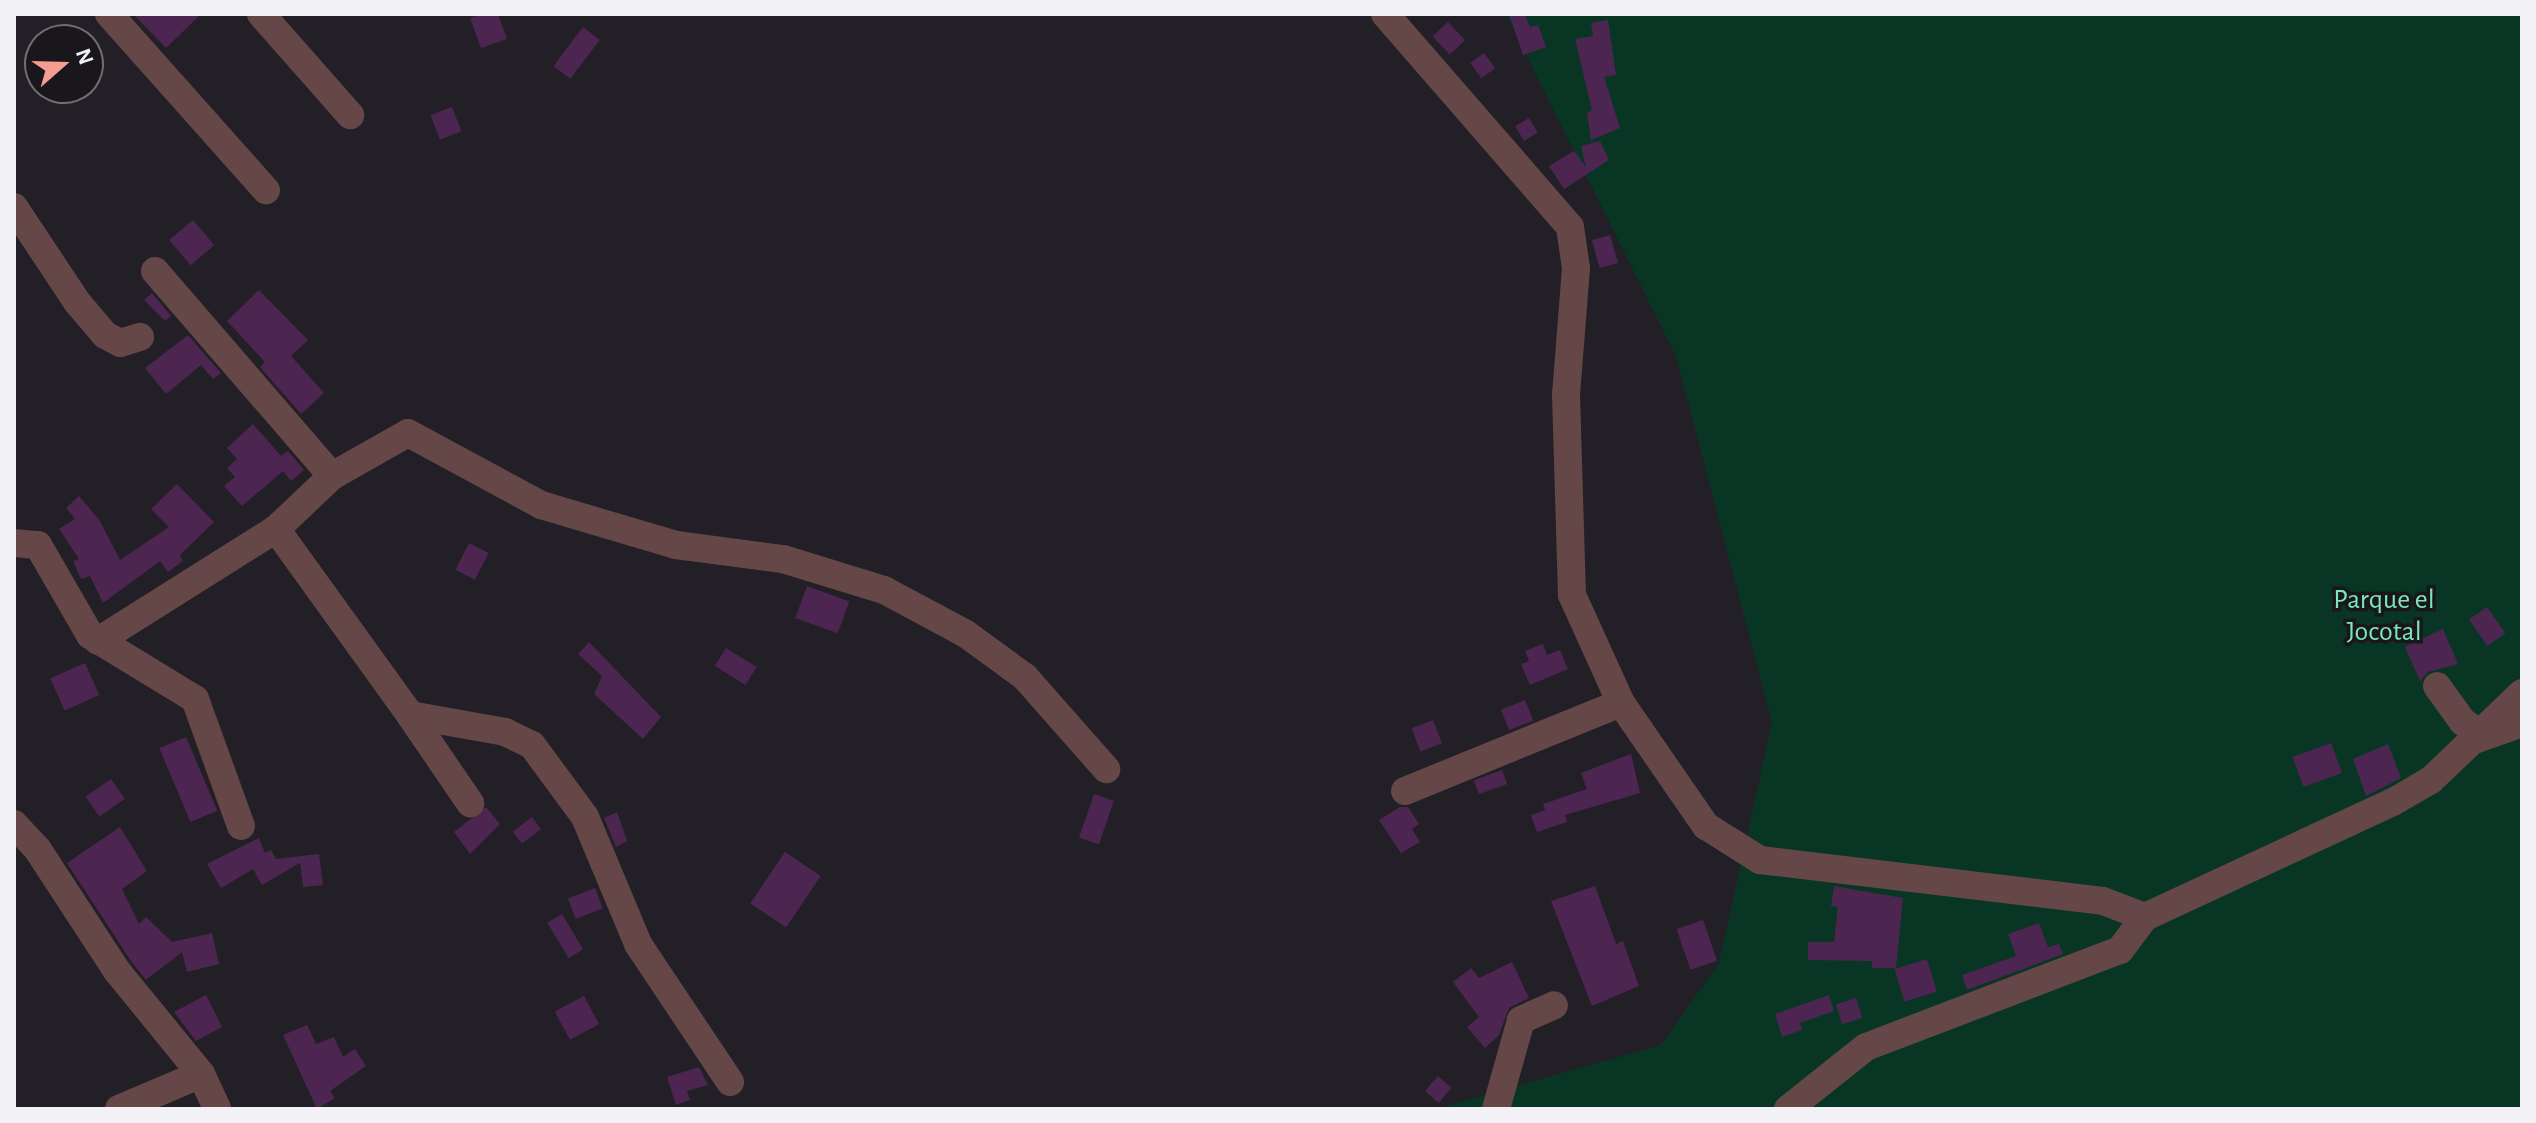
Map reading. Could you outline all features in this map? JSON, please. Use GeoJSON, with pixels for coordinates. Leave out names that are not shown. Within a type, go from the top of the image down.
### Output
{"type":"FeatureCollection","features":[{"type":"Feature","properties":{"kind":"street"},"geometry":{"type":"LineString","coordinates":[[109,14],[266,190]]}},
{"type":"Feature","properties":{"kind":"street"},"geometry":{"type":"LineString","coordinates":[[261,14],[350,115]]}},
{"type":"Feature","properties":{"kind":"street"},"geometry":{"type":"LineString","coordinates":[[1385,14],[1570,227],[1576,268],[1566,394],[1572,595],[1621,703],[1706,826],[1760,860],[2103,901],[2145,917]]}},
{"type":"Feature","properties":{"kind":"street"},"geometry":{"type":"LineString","coordinates":[[14,207],[77,302],[105,335],[120,343],[140,337]]}},
{"type":"Feature","properties":{"kind":"street"},"geometry":{"type":"LineString","coordinates":[[155,271],[332,476]]}},
{"type":"Feature","properties":{"kind":"street"},"geometry":{"type":"LineString","coordinates":[[98,641],[276,529],[332,476],[408,433],[541,505],[676,545],[783,559],[884,590],[966,634],[1025,677],[1106,769]]}},
{"type":"Feature","properties":{"kind":"street"},"geometry":{"type":"LineString","coordinates":[[276,529],[470,803]]}},
{"type":"Feature","properties":{"kind":"street"},"geometry":{"type":"LineString","coordinates":[[14,543],[38,545],[83,628],[98,641],[195,699],[241,826]]}},
{"type":"Feature","properties":{"kind":"street"},"geometry":{"type":"LineString","coordinates":[[2437,686],[2473,736]]}},
{"type":"Feature","properties":{"kind":"street"},"geometry":{"type":"LineString","coordinates":[[1788,1109],[1866,1047],[2120,950],[2145,917],[2393,802],[2431,780],[2473,736],[2522,693]]}},
{"type":"Feature","properties":{"kind":"street"},"geometry":{"type":"LineString","coordinates":[[1405,791],[1621,703]]}},
{"type":"Feature","properties":{"kind":"street"},"geometry":{"type":"LineString","coordinates":[[410,715],[505,732],[532,745],[585,817],[638,944],[730,1082]]}},
{"type":"Feature","properties":{"kind":"street"},"geometry":{"type":"LineString","coordinates":[[2473,736],[2522,723]]}},
{"type":"Feature","properties":{"kind":"street"},"geometry":{"type":"LineString","coordinates":[[14,824],[38,850],[117,971],[201,1074],[217,1109]]}},
{"type":"Feature","properties":{"kind":"street"},"geometry":{"type":"LineString","coordinates":[[1496,1109],[1521,1020],[1554,1005]]}},
{"type":"Feature","properties":{"kind":"street"},"geometry":{"type":"LineString","coordinates":[[119,1109],[201,1074]]}},
{"type":"Feature","properties":{"kind":"green space","name":"Parque el Jocotal"},"geometry":{"type":"Polygon","coordinates":[[[1506,14],[2522,14],[2522,1109],[1435,1109],[1661,1045],[1719,963],[1772,722],[1676,356],[1506,14]]]}},
{"type":"Feature","properties":{"kind":"building"},"geometry":{"type":"Polygon","coordinates":[[[133,14],[201,14],[166,48],[133,14]]]}},
{"type":"Feature","properties":{"kind":"building"},"geometry":{"type":"Polygon","coordinates":[[[498,14],[507,39],[481,48],[470,18],[498,14]]]}},
{"type":"Feature","properties":{"kind":"building"},"geometry":{"type":"Polygon","coordinates":[[[1509,14],[1525,14],[1530,27],[1538,25],[1546,47],[1523,55],[1509,14]]]}},
{"type":"Feature","properties":{"kind":"building"},"geometry":{"type":"Polygon","coordinates":[[[1608,20],[1616,75],[1604,77],[1620,128],[1591,140],[1587,113],[1592,110],[1575,39],[1593,36],[1591,23],[1608,20]]]}},
{"type":"Feature","properties":{"kind":"building"},"geometry":{"type":"Polygon","coordinates":[[[1448,22],[1465,40],[1450,55],[1433,36],[1448,22]]]}},
{"type":"Feature","properties":{"kind":"building"},"geometry":{"type":"Polygon","coordinates":[[[583,27],[600,40],[570,79],[554,66],[583,27]]]}},
{"type":"Feature","properties":{"kind":"building"},"geometry":{"type":"Polygon","coordinates":[[[1484,53],[1495,68],[1481,78],[1470,63],[1484,53]]]}},
{"type":"Feature","properties":{"kind":"building"},"geometry":{"type":"Polygon","coordinates":[[[452,107],[461,131],[440,140],[431,115],[452,107]]]}},
{"type":"Feature","properties":{"kind":"building"},"geometry":{"type":"Polygon","coordinates":[[[1529,118],[1538,133],[1524,141],[1515,126],[1529,118]]]}},
{"type":"Feature","properties":{"kind":"building"},"geometry":{"type":"Polygon","coordinates":[[[1600,141],[1609,160],[1564,189],[1549,166],[1574,151],[1586,167],[1581,146],[1600,141]]]}},
{"type":"Feature","properties":{"kind":"building"},"geometry":{"type":"Polygon","coordinates":[[[193,220],[214,245],[190,265],[169,240],[193,220]]]}},
{"type":"Feature","properties":{"kind":"building"},"geometry":{"type":"Polygon","coordinates":[[[1610,235],[1618,263],[1600,268],[1592,240],[1610,235]]]}},
{"type":"Feature","properties":{"kind":"building"},"geometry":{"type":"Polygon","coordinates":[[[259,290],[308,340],[291,356],[324,393],[301,414],[260,367],[265,362],[227,321],[259,290]]]}},
{"type":"Feature","properties":{"kind":"building"},"geometry":{"type":"Polygon","coordinates":[[[152,293],[171,316],[165,321],[144,300],[152,293]]]}},
{"type":"Feature","properties":{"kind":"building"},"geometry":{"type":"Polygon","coordinates":[[[188,335],[221,373],[213,379],[201,365],[166,394],[145,368],[188,335]]]}},
{"type":"Feature","properties":{"kind":"building"},"geometry":{"type":"Polygon","coordinates":[[[253,424],[281,456],[288,451],[304,470],[291,481],[283,471],[242,506],[224,486],[235,477],[227,468],[237,459],[227,448],[253,424]]]}},
{"type":"Feature","properties":{"kind":"building"},"geometry":{"type":"Polygon","coordinates":[[[177,484],[214,522],[180,555],[183,561],[168,572],[160,561],[103,603],[90,576],[81,579],[73,561],[79,559],[59,529],[75,519],[66,508],[79,496],[100,521],[120,560],[169,527],[151,509],[177,484]]]}},
{"type":"Feature","properties":{"kind":"building"},"geometry":{"type":"Polygon","coordinates":[[[469,543],[489,553],[475,580],[455,570],[469,543]]]}},
{"type":"Feature","properties":{"kind":"building"},"geometry":{"type":"Polygon","coordinates":[[[807,586],[849,601],[838,633],[795,618],[807,586]]]}},
{"type":"Feature","properties":{"kind":"building"},"geometry":{"type":"Polygon","coordinates":[[[2487,607],[2505,633],[2487,646],[2469,620],[2487,607]]]}},
{"type":"Feature","properties":{"kind":"building"},"geometry":{"type":"Polygon","coordinates":[[[2443,629],[2458,664],[2428,672],[2420,681],[2405,647],[2443,629]]]}},
{"type":"Feature","properties":{"kind":"building"},"geometry":{"type":"Polygon","coordinates":[[[589,642],[661,717],[643,739],[594,694],[602,676],[578,654],[589,642]]]}},
{"type":"Feature","properties":{"kind":"building"},"geometry":{"type":"Polygon","coordinates":[[[1543,644],[1547,655],[1560,650],[1568,669],[1530,685],[1521,664],[1529,661],[1525,651],[1543,644]]]}},
{"type":"Feature","properties":{"kind":"building"},"geometry":{"type":"Polygon","coordinates":[[[726,648],[757,667],[745,685],[715,666],[726,648]]]}},
{"type":"Feature","properties":{"kind":"building"},"geometry":{"type":"Polygon","coordinates":[[[85,663],[99,695],[65,710],[50,678],[85,663]]]}},
{"type":"Feature","properties":{"kind":"building"},"geometry":{"type":"Polygon","coordinates":[[[1525,700],[1533,720],[1509,730],[1501,710],[1525,700]]]}},
{"type":"Feature","properties":{"kind":"building"},"geometry":{"type":"Polygon","coordinates":[[[1433,720],[1442,743],[1420,752],[1412,728],[1433,720]]]}},
{"type":"Feature","properties":{"kind":"building"},"geometry":{"type":"Polygon","coordinates":[[[186,737],[217,811],[191,822],[159,748],[186,737]]]}},
{"type":"Feature","properties":{"kind":"building"},"geometry":{"type":"Polygon","coordinates":[[[2331,743],[2342,773],[2303,787],[2292,757],[2331,743]]]}},
{"type":"Feature","properties":{"kind":"building"},"geometry":{"type":"Polygon","coordinates":[[[2388,744],[2401,778],[2366,796],[2353,759],[2388,744]]]}},
{"type":"Feature","properties":{"kind":"building"},"geometry":{"type":"Polygon","coordinates":[[[1631,754],[1640,793],[1565,815],[1567,822],[1537,832],[1531,815],[1545,810],[1543,804],[1587,789],[1581,773],[1631,754]]]}},
{"type":"Feature","properties":{"kind":"building"},"geometry":{"type":"Polygon","coordinates":[[[1502,770],[1507,784],[1479,794],[1474,780],[1502,770]]]}},
{"type":"Feature","properties":{"kind":"building"},"geometry":{"type":"Polygon","coordinates":[[[111,779],[125,799],[99,816],[86,797],[111,779]]]}},
{"type":"Feature","properties":{"kind":"building"},"geometry":{"type":"Polygon","coordinates":[[[1094,794],[1114,801],[1099,844],[1079,837],[1094,794]]]}},
{"type":"Feature","properties":{"kind":"building"},"geometry":{"type":"Polygon","coordinates":[[[486,807],[500,824],[470,854],[454,832],[486,807]]]}},
{"type":"Feature","properties":{"kind":"building"},"geometry":{"type":"Polygon","coordinates":[[[1400,807],[1408,807],[1419,824],[1412,829],[1420,842],[1401,853],[1379,820],[1400,807]]]}},
{"type":"Feature","properties":{"kind":"building"},"geometry":{"type":"Polygon","coordinates":[[[617,812],[627,841],[616,847],[604,818],[617,812]]]}},
{"type":"Feature","properties":{"kind":"building"},"geometry":{"type":"Polygon","coordinates":[[[532,817],[541,829],[522,843],[513,831],[532,817]]]}},
{"type":"Feature","properties":{"kind":"building"},"geometry":{"type":"Polygon","coordinates":[[[120,827],[147,871],[122,889],[139,924],[146,917],[172,942],[212,933],[219,964],[187,972],[182,952],[146,980],[131,961],[67,863],[120,827]]]}},
{"type":"Feature","properties":{"kind":"building"},"geometry":{"type":"Polygon","coordinates":[[[259,838],[265,853],[271,850],[276,859],[319,854],[323,885],[303,887],[300,863],[262,885],[253,869],[221,888],[207,864],[259,838]]]}},
{"type":"Feature","properties":{"kind":"building"},"geometry":{"type":"Polygon","coordinates":[[[785,852],[821,876],[786,927],[750,903],[785,852]]]}},
{"type":"Feature","properties":{"kind":"building"},"geometry":{"type":"Polygon","coordinates":[[[1595,886],[1616,944],[1623,941],[1639,986],[1592,1006],[1551,901],[1595,886]]]}},
{"type":"Feature","properties":{"kind":"building"},"geometry":{"type":"Polygon","coordinates":[[[1834,886],[1903,898],[1896,968],[1872,968],[1872,961],[1808,960],[1808,942],[1834,942],[1838,907],[1831,906],[1834,886]]]}},
{"type":"Feature","properties":{"kind":"building"},"geometry":{"type":"Polygon","coordinates":[[[595,888],[603,909],[576,919],[568,898],[595,888]]]}},
{"type":"Feature","properties":{"kind":"building"},"geometry":{"type":"Polygon","coordinates":[[[562,914],[583,949],[569,958],[547,923],[562,914]]]}},
{"type":"Feature","properties":{"kind":"building"},"geometry":{"type":"Polygon","coordinates":[[[1703,920],[1717,961],[1691,970],[1677,929],[1703,920]]]}},
{"type":"Feature","properties":{"kind":"building"},"geometry":{"type":"Polygon","coordinates":[[[2039,923],[2048,947],[2059,944],[2063,954],[1967,990],[1962,975],[2016,956],[2008,934],[2039,923]]]}},
{"type":"Feature","properties":{"kind":"building"},"geometry":{"type":"Polygon","coordinates":[[[1927,959],[1937,992],[1904,1001],[1894,969],[1927,959]]]}},
{"type":"Feature","properties":{"kind":"building"},"geometry":{"type":"Polygon","coordinates":[[[1512,962],[1529,998],[1509,1008],[1499,1035],[1485,1048],[1467,1027],[1479,1017],[1453,982],[1471,968],[1479,978],[1512,962]]]}},
{"type":"Feature","properties":{"kind":"building"},"geometry":{"type":"Polygon","coordinates":[[[206,995],[222,1027],[196,1041],[174,1012],[206,995]]]}},
{"type":"Feature","properties":{"kind":"building"},"geometry":{"type":"Polygon","coordinates":[[[1829,995],[1834,1011],[1800,1023],[1802,1030],[1782,1037],[1775,1014],[1829,995]]]}},
{"type":"Feature","properties":{"kind":"building"},"geometry":{"type":"Polygon","coordinates":[[[584,996],[599,1024],[570,1040],[555,1011],[584,996]]]}},
{"type":"Feature","properties":{"kind":"building"},"geometry":{"type":"Polygon","coordinates":[[[1856,998],[1862,1018],[1842,1024],[1836,1004],[1856,998]]]}},
{"type":"Feature","properties":{"kind":"building"},"geometry":{"type":"Polygon","coordinates":[[[307,1025],[316,1044],[334,1037],[343,1057],[355,1049],[366,1066],[330,1091],[335,1098],[317,1109],[283,1035],[307,1025]]]}},
{"type":"Feature","properties":{"kind":"building"},"geometry":{"type":"Polygon","coordinates":[[[699,1067],[708,1085],[687,1091],[690,1100],[676,1105],[667,1077],[699,1067]]]}},
{"type":"Feature","properties":{"kind":"building"},"geometry":{"type":"Polygon","coordinates":[[[1438,1076],[1452,1088],[1438,1103],[1425,1091],[1438,1076]]]}}]}
